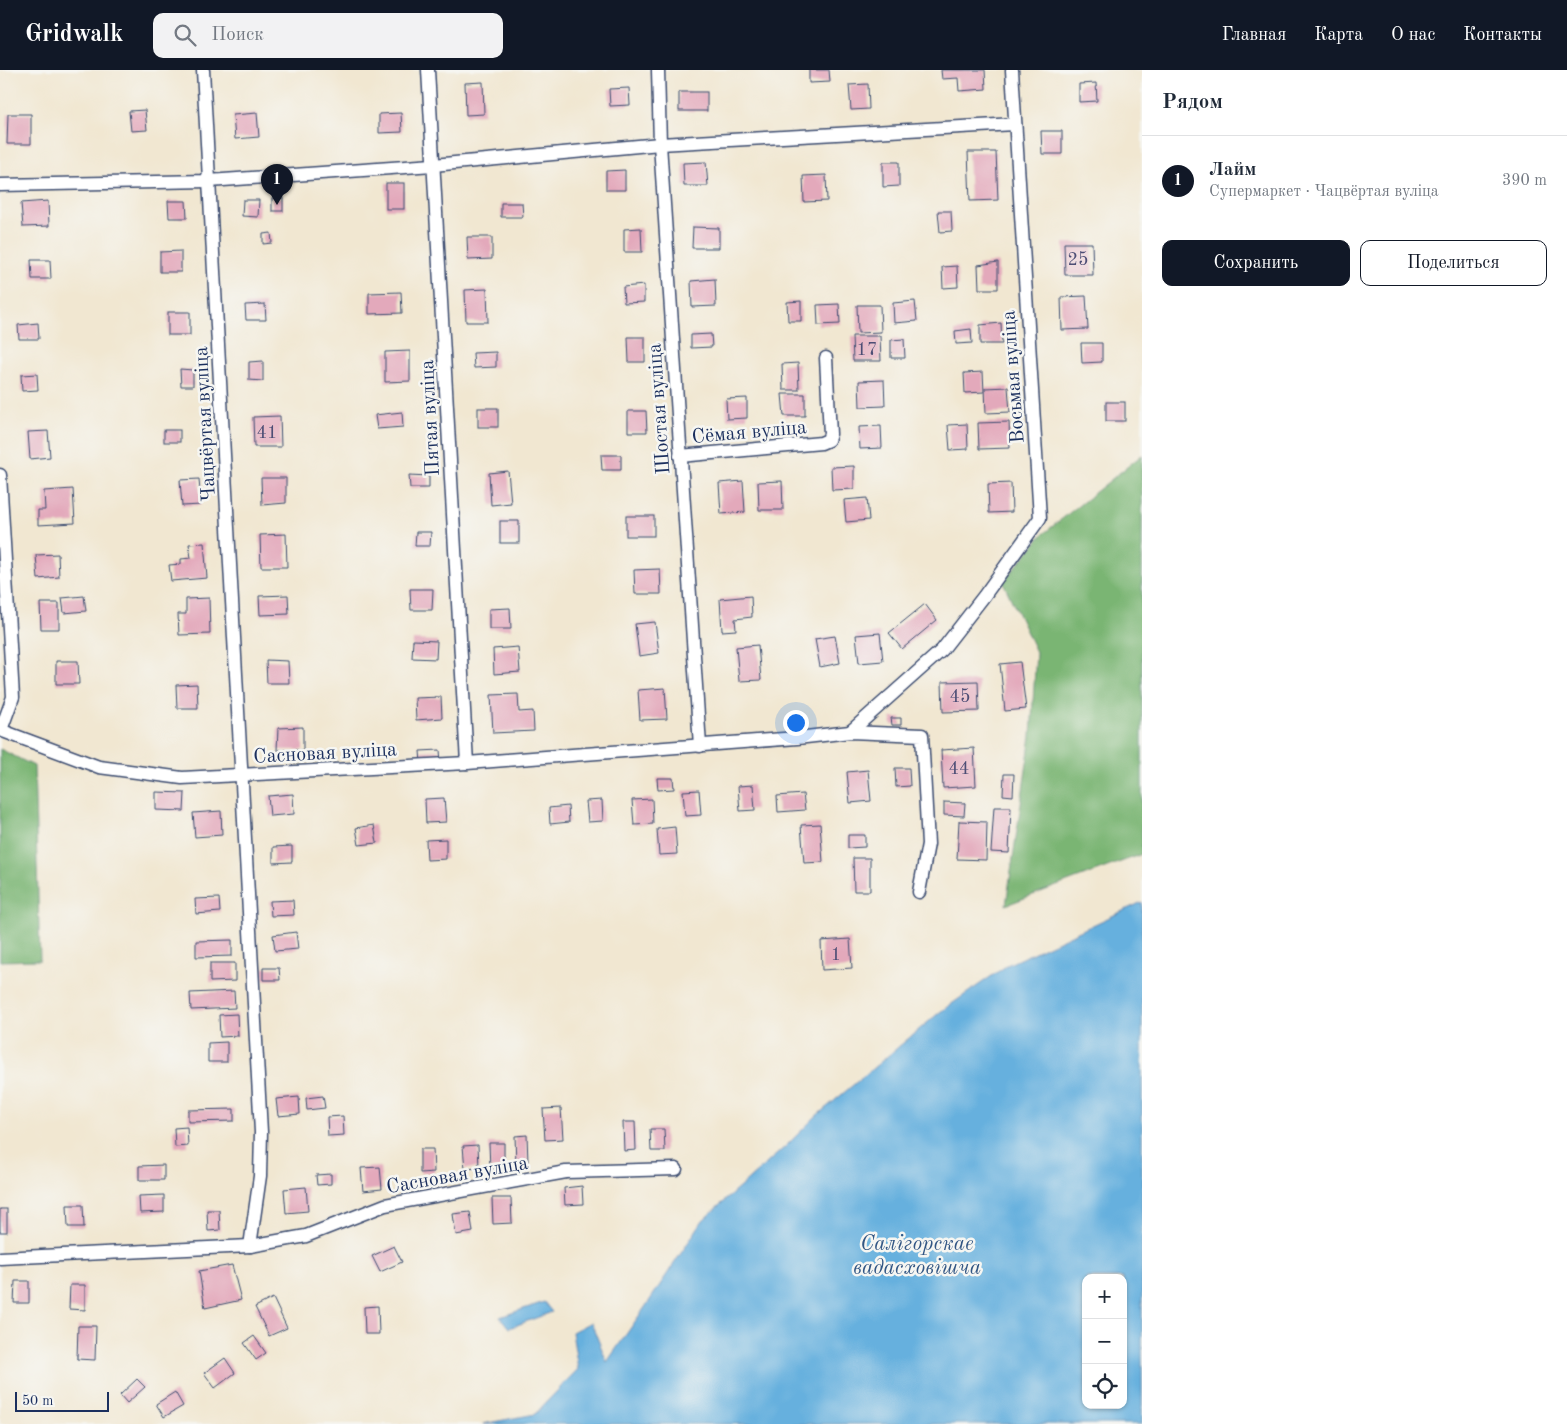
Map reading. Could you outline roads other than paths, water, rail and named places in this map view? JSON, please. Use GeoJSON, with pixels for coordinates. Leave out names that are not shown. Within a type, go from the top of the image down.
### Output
{"type":"FeatureCollection","features":[{"type":"Feature","properties":{"kind":"street","name":"Чацвёртая вуліца"},"geometry":{"type":"LineString","coordinates":[[203,70],[242,775]]}},
{"type":"Feature","properties":{"kind":"street","name":"Пятая вуліца"},"geometry":{"type":"LineString","coordinates":[[428,70],[467,763]]}},
{"type":"Feature","properties":{"kind":"street","name":"Шостая вуліца"},"geometry":{"type":"LineString","coordinates":[[658,70],[660,144],[700,746]]}},
{"type":"Feature","properties":{"kind":"street","name":"Восьмая вуліца"},"geometry":{"type":"LineString","coordinates":[[850,732],[942,650],[984,596],[1040,518],[1012,70]]}},
{"type":"Feature","properties":{"kind":"street"},"geometry":{"type":"LineString","coordinates":[[0,185],[209,181],[433,165],[660,144],[1015,124]]}},
{"type":"Feature","properties":{"kind":"street","name":"Сёмая вуліца"},"geometry":{"type":"LineString","coordinates":[[680,456],[821,443],[828,440],[830,434],[826,358]]}},
{"type":"Feature","properties":{"kind":"street"},"geometry":{"type":"LineString","coordinates":[[0,475],[13,697],[0,730],[99,767],[182,778],[242,775]]}},
{"type":"Feature","properties":{"kind":"street","name":"Сасновая вуліца"},"geometry":{"type":"LineString","coordinates":[[250,1246],[260,1176],[261,1132],[242,775],[467,763],[700,746],[850,732],[922,735],[928,844],[919,892]]}},
{"type":"Feature","properties":{"kind":"street","name":"Сасновая вуліца"},"geometry":{"type":"LineString","coordinates":[[0,1258],[250,1246],[306,1236],[385,1205],[566,1172],[676,1169]]}},
{"type":"Feature","properties":{"kind":"water","name":"Салігорскае вадасховішча"},"geometry":{"type":"Polygon","coordinates":[[[1142,902],[1142,1424],[483,1424],[535,1414],[578,1369],[572,1332],[591,1322],[607,1362],[703,1220],[785,1147],[815,1117],[940,1012],[1009,964],[1142,902]]]}},
{"type":"Feature","properties":{"kind":"water"},"geometry":{"type":"Polygon","coordinates":[[[544,1302],[552,1312],[509,1328],[500,1317],[544,1302]]]}},
{"type":"Feature","properties":{"kind":"place","name":"Лайм"},"geometry":{"type":"Point","coordinates":[277,205]}}]}
